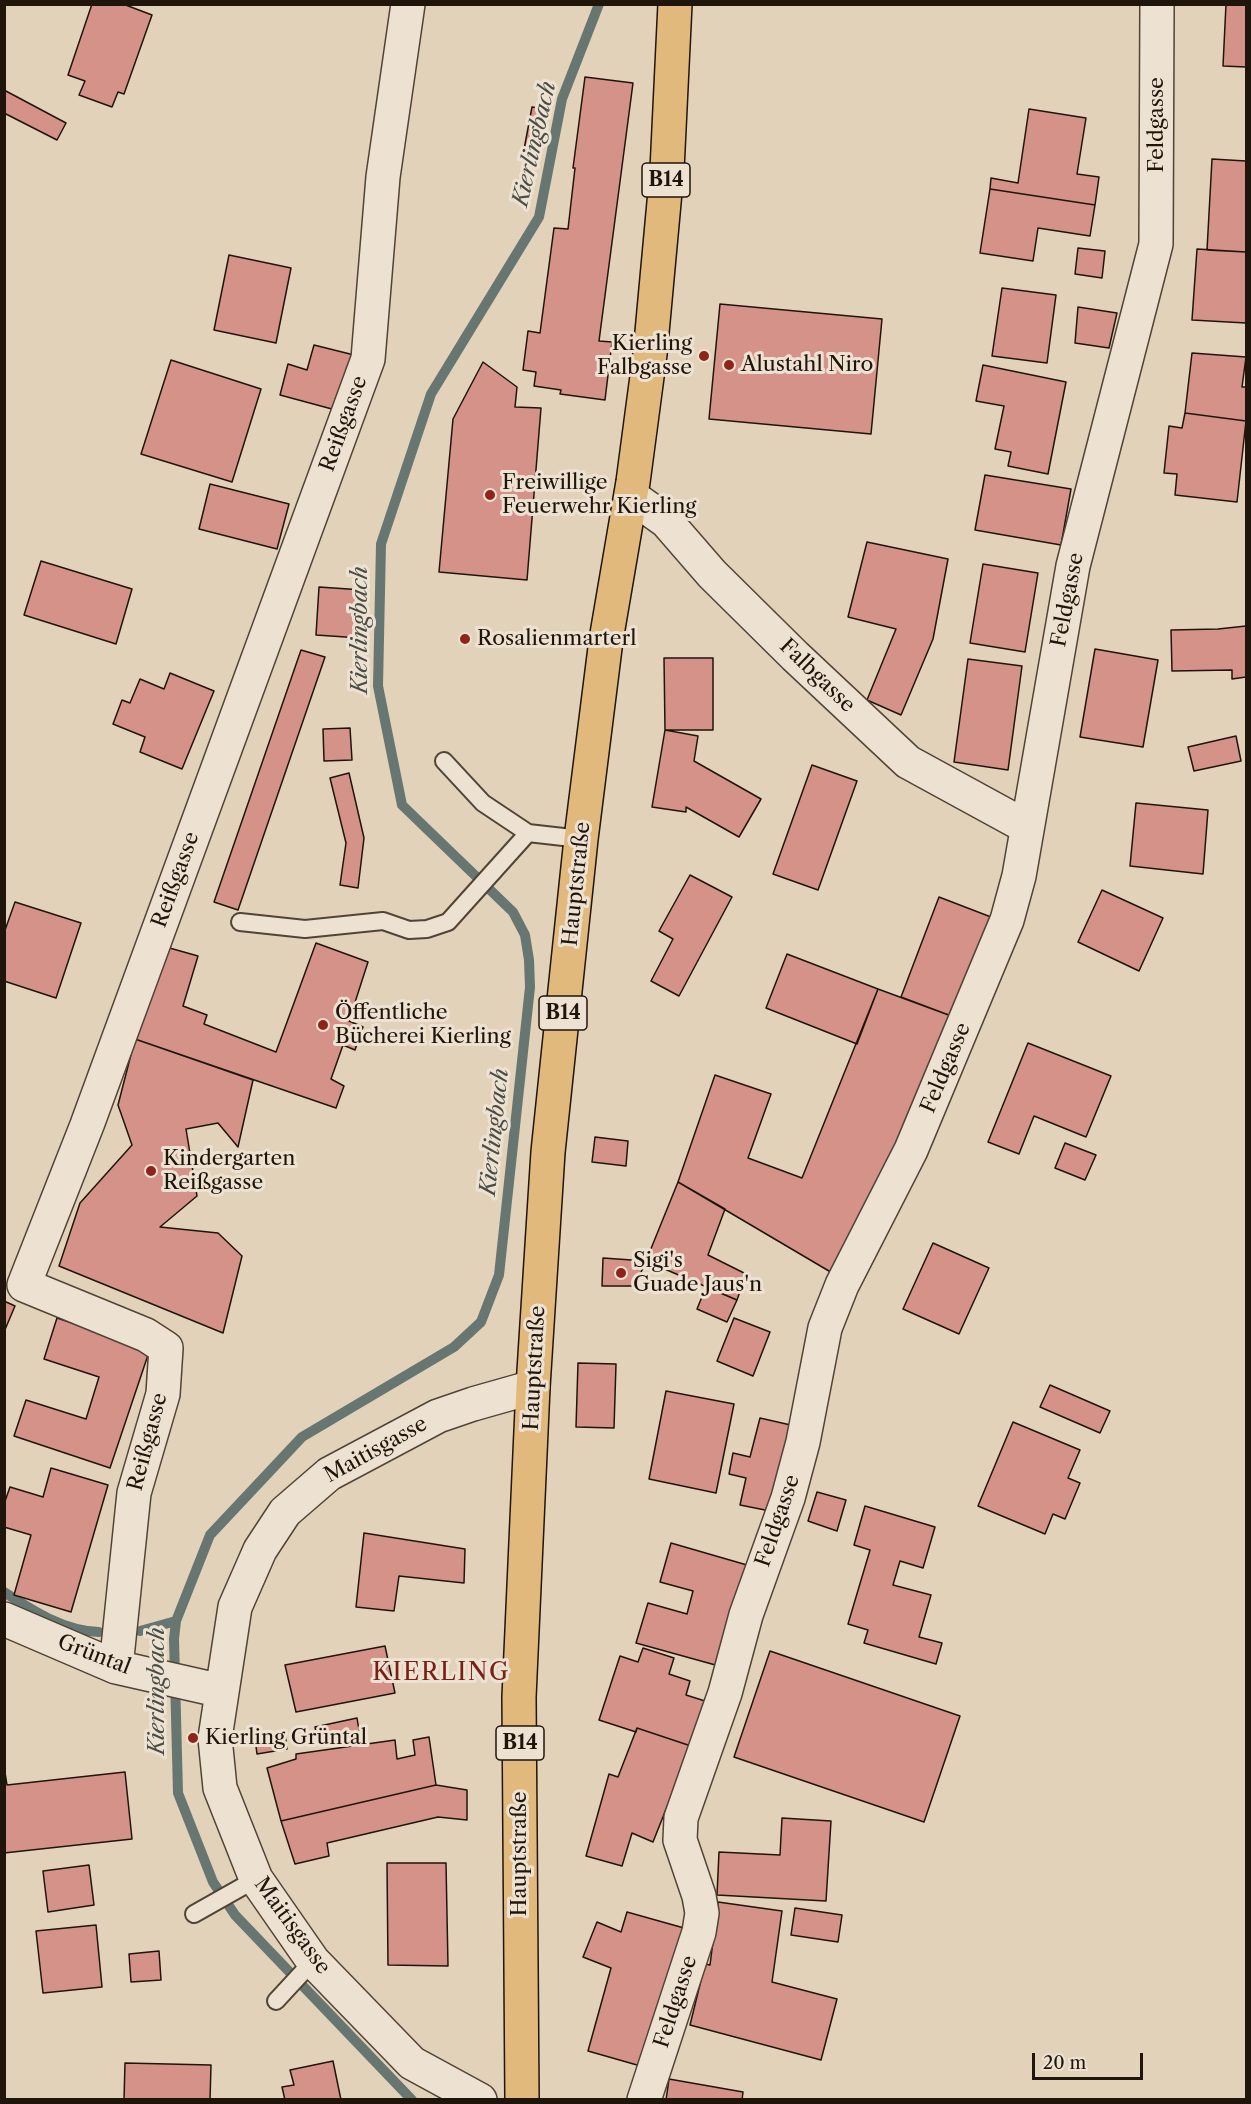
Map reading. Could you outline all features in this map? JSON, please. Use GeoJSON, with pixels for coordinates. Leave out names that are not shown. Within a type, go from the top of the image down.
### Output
{"type":"FeatureCollection","features":[{"type":"Feature","properties":{"kind":"main road","name":"B14"},"geometry":{"type":"LineString","coordinates":[[631,496],[650,354],[667,170],[675,4]]}},
{"type":"Feature","properties":{"kind":"main road","name":"Hauptstraße"},"geometry":{"type":"LineString","coordinates":[[522,2100],[519,1697],[533,1387],[548,1152],[581,839],[606,640],[631,496]]}},
{"type":"Feature","properties":{"kind":"street","name":"Reißgasse"},"geometry":{"type":"LineString","coordinates":[[128,1670],[134,1493],[163,1394],[166,1348],[146,1335],[24,1285],[87,1125],[368,359],[382,177],[408,4]]}},
{"type":"Feature","properties":{"kind":"street","name":"Feldgasse"},"geometry":{"type":"LineString","coordinates":[[644,2100],[699,1932],[702,1913],[699,1896],[680,1840],[681,1818],[725,1693],[746,1615],[788,1498],[803,1442],[825,1328],[842,1284],[911,1150],[1007,920],[1019,876],[1073,566],[1156,244],[1156,4]]}},
{"type":"Feature","properties":{"kind":"street","name":"Falbgasse"},"geometry":{"type":"LineString","coordinates":[[631,496],[666,521],[712,574],[908,762],[1027,827]]}},
{"type":"Feature","properties":{"kind":"street","name":"Maitisgasse"},"geometry":{"type":"LineString","coordinates":[[480,2100],[412,2063],[314,1960],[256,1879],[220,1788],[215,1738],[236,1607],[260,1550],[285,1512],[329,1474],[438,1416],[533,1387]]}},
{"type":"Feature","properties":{"kind":"street","name":"Grüntal"},"geometry":{"type":"LineString","coordinates":[[4,1619],[128,1670],[222,1691]]}},
{"type":"Feature","properties":{"kind":"lane"},"geometry":{"type":"LineString","coordinates":[[444,761],[483,803],[528,833],[581,839]]}},
{"type":"Feature","properties":{"kind":"lane"},"geometry":{"type":"LineString","coordinates":[[240,922],[305,929],[383,921],[409,930],[427,929],[448,922],[503,864],[528,833]]}},
{"type":"Feature","properties":{"kind":"lane"},"geometry":{"type":"LineString","coordinates":[[194,1914],[256,1879]]}},
{"type":"Feature","properties":{"kind":"lane"},"geometry":{"type":"LineString","coordinates":[[276,2001],[314,1960]]}},
{"type":"Feature","properties":{"kind":"building"},"geometry":{"type":"Polygon","coordinates":[[[92,4],[123,4],[152,15],[124,94],[118,92],[112,107],[79,95],[85,81],[68,75],[92,4]]]}},
{"type":"Feature","properties":{"kind":"building"},"geometry":{"type":"Polygon","coordinates":[[[1226,4],[1246,4],[1246,67],[1223,66],[1226,4]]]}},
{"type":"Feature","properties":{"kind":"building"},"geometry":{"type":"Polygon","coordinates":[[[585,77],[633,83],[599,341],[612,342],[605,400],[560,394],[561,390],[534,386],[536,372],[523,370],[528,331],[540,333],[554,228],[568,229],[575,168],[573,168],[585,77]]]}},
{"type":"Feature","properties":{"kind":"building"},"geometry":{"type":"Polygon","coordinates":[[[4,90],[66,123],[57,140],[4,113],[4,90]]]}},
{"type":"Feature","properties":{"kind":"building"},"geometry":{"type":"Polygon","coordinates":[[[532,107],[545,109],[530,161],[522,160],[532,107]]]}},
{"type":"Feature","properties":{"kind":"building"},"geometry":{"type":"Polygon","coordinates":[[[1029,109],[1086,118],[1077,174],[1099,177],[1095,205],[990,189],[991,178],[1018,183],[1029,109]]]}},
{"type":"Feature","properties":{"kind":"building"},"geometry":{"type":"Polygon","coordinates":[[[1212,159],[1246,161],[1246,252],[1207,250],[1212,159]]]}},
{"type":"Feature","properties":{"kind":"building"},"geometry":{"type":"Polygon","coordinates":[[[990,189],[1095,205],[1090,236],[1038,228],[1033,261],[980,253],[990,189]]]}},
{"type":"Feature","properties":{"kind":"building"},"geometry":{"type":"Polygon","coordinates":[[[1078,248],[1105,251],[1102,278],[1075,274],[1078,248]]]}},
{"type":"Feature","properties":{"kind":"building"},"geometry":{"type":"Polygon","coordinates":[[[1197,249],[1246,252],[1246,323],[1192,320],[1197,249]]]}},
{"type":"Feature","properties":{"kind":"building"},"geometry":{"type":"Polygon","coordinates":[[[229,255],[291,268],[276,343],[214,330],[229,255]]]}},
{"type":"Feature","properties":{"kind":"building"},"geometry":{"type":"Polygon","coordinates":[[[1002,288],[1056,295],[1047,363],[992,356],[1002,288]]]}},
{"type":"Feature","properties":{"kind":"building"},"geometry":{"type":"Polygon","coordinates":[[[720,304],[882,319],[871,434],[709,419],[720,304]]]}},
{"type":"Feature","properties":{"kind":"building"},"geometry":{"type":"Polygon","coordinates":[[[1078,307],[1117,313],[1109,348],[1075,343],[1078,307]]]}},
{"type":"Feature","properties":{"kind":"building"},"geometry":{"type":"Polygon","coordinates":[[[314,345],[358,356],[343,412],[280,395],[288,364],[307,370],[314,345]]]}},
{"type":"Feature","properties":{"kind":"building"},"geometry":{"type":"Polygon","coordinates":[[[1192,353],[1246,357],[1242,387],[1246,387],[1246,421],[1185,413],[1192,353]]]}},
{"type":"Feature","properties":{"kind":"building"},"geometry":{"type":"Polygon","coordinates":[[[171,360],[261,389],[232,482],[141,454],[171,360]]]}},
{"type":"Feature","properties":{"kind":"building","name":"Freiwillige Feuerwehr Kierling"},"geometry":{"type":"Polygon","coordinates":[[[483,362],[517,387],[515,407],[541,408],[527,580],[439,572],[453,419],[483,362]]]}},
{"type":"Feature","properties":{"kind":"building"},"geometry":{"type":"Polygon","coordinates":[[[983,365],[1066,382],[1048,474],[1008,466],[1011,452],[995,449],[1004,406],[976,401],[983,365]]]}},
{"type":"Feature","properties":{"kind":"building"},"geometry":{"type":"Polygon","coordinates":[[[1185,413],[1246,421],[1237,502],[1175,495],[1177,474],[1164,473],[1169,426],[1182,428],[1185,413]]]}},
{"type":"Feature","properties":{"kind":"building"},"geometry":{"type":"Polygon","coordinates":[[[985,475],[1071,489],[1061,545],[975,530],[985,475]]]}},
{"type":"Feature","properties":{"kind":"building"},"geometry":{"type":"Polygon","coordinates":[[[210,484],[289,504],[277,549],[199,529],[210,484]]]}},
{"type":"Feature","properties":{"kind":"building"},"geometry":{"type":"Polygon","coordinates":[[[867,542],[948,559],[933,639],[901,715],[867,700],[896,629],[848,617],[867,542]]]}},
{"type":"Feature","properties":{"kind":"building"},"geometry":{"type":"Polygon","coordinates":[[[41,561],[132,589],[116,644],[24,615],[41,561]]]}},
{"type":"Feature","properties":{"kind":"building"},"geometry":{"type":"Polygon","coordinates":[[[983,564],[1038,573],[1025,652],[970,643],[983,564]]]}},
{"type":"Feature","properties":{"kind":"building"},"geometry":{"type":"Polygon","coordinates":[[[319,587],[363,590],[360,638],[316,635],[319,587]]]}},
{"type":"Feature","properties":{"kind":"building"},"geometry":{"type":"Polygon","coordinates":[[[1246,626],[1246,677],[1232,679],[1232,670],[1172,671],[1171,630],[1246,626]]]}},
{"type":"Feature","properties":{"kind":"building"},"geometry":{"type":"Polygon","coordinates":[[[1095,649],[1158,660],[1143,747],[1080,737],[1095,649]]]}},
{"type":"Feature","properties":{"kind":"building"},"geometry":{"type":"Polygon","coordinates":[[[301,650],[325,657],[238,910],[214,902],[301,650]]]}},
{"type":"Feature","properties":{"kind":"building"},"geometry":{"type":"Polygon","coordinates":[[[664,658],[713,658],[713,730],[665,730],[664,658]]]}},
{"type":"Feature","properties":{"kind":"building"},"geometry":{"type":"Polygon","coordinates":[[[968,659],[1022,666],[1008,770],[954,762],[968,659]]]}},
{"type":"Feature","properties":{"kind":"building"},"geometry":{"type":"Polygon","coordinates":[[[170,673],[214,691],[182,769],[140,752],[145,737],[113,724],[122,700],[130,703],[140,679],[164,689],[170,673]]]}},
{"type":"Feature","properties":{"kind":"building"},"geometry":{"type":"Polygon","coordinates":[[[350,728],[352,760],[324,761],[323,729],[350,728]]]}},
{"type":"Feature","properties":{"kind":"building"},"geometry":{"type":"Polygon","coordinates":[[[665,730],[698,736],[694,761],[761,799],[739,837],[686,807],[686,812],[652,807],[665,730]]]}},
{"type":"Feature","properties":{"kind":"building"},"geometry":{"type":"Polygon","coordinates":[[[1236,736],[1241,761],[1194,771],[1188,747],[1236,736]]]}},
{"type":"Feature","properties":{"kind":"building"},"geometry":{"type":"Polygon","coordinates":[[[812,765],[857,781],[818,890],[773,874],[812,765]]]}},
{"type":"Feature","properties":{"kind":"building"},"geometry":{"type":"Polygon","coordinates":[[[349,773],[364,838],[358,888],[340,885],[346,843],[330,778],[349,773]]]}},
{"type":"Feature","properties":{"kind":"building"},"geometry":{"type":"Polygon","coordinates":[[[1136,803],[1208,810],[1203,874],[1130,866],[1136,803]]]}},
{"type":"Feature","properties":{"kind":"building"},"geometry":{"type":"Polygon","coordinates":[[[690,875],[732,897],[679,996],[651,981],[673,939],[659,931],[690,875]]]}},
{"type":"Feature","properties":{"kind":"building"},"geometry":{"type":"Polygon","coordinates":[[[1102,890],[1163,918],[1139,971],[1078,942],[1102,890]]]}},
{"type":"Feature","properties":{"kind":"building"},"geometry":{"type":"Polygon","coordinates":[[[939,897],[991,917],[954,1017],[901,997],[939,897]]]}},
{"type":"Feature","properties":{"kind":"building"},"geometry":{"type":"Polygon","coordinates":[[[15,902],[81,923],[56,998],[4,981],[4,933],[15,902]]]}},
{"type":"Feature","properties":{"kind":"building","name":"Öffentliche Bücherei Kierling"},"geometry":{"type":"Polygon","coordinates":[[[316,943],[368,962],[349,1021],[363,1027],[355,1050],[343,1045],[331,1079],[344,1086],[336,1108],[135,1039],[166,947],[198,956],[183,1006],[207,1015],[204,1024],[276,1052],[316,943]]]}},
{"type":"Feature","properties":{"kind":"building"},"geometry":{"type":"Polygon","coordinates":[[[787,954],[878,989],[857,1044],[766,1008],[787,954]]]}},
{"type":"Feature","properties":{"kind":"building"},"geometry":{"type":"Polygon","coordinates":[[[878,989],[954,1017],[900,1154],[834,1274],[678,1182],[715,1075],[771,1094],[748,1158],[802,1178],[878,989]]]}},
{"type":"Feature","properties":{"kind":"building","name":"Kindergarten Reißgasse"},"geometry":{"type":"Polygon","coordinates":[[[135,1039],[253,1080],[238,1147],[218,1123],[186,1129],[197,1196],[160,1227],[218,1233],[242,1256],[223,1333],[59,1266],[80,1203],[132,1145],[118,1105],[135,1039]]]}},
{"type":"Feature","properties":{"kind":"building"},"geometry":{"type":"Polygon","coordinates":[[[1028,1043],[1111,1076],[1086,1137],[1034,1116],[1019,1154],[988,1142],[1028,1043]]]}},
{"type":"Feature","properties":{"kind":"building"},"geometry":{"type":"Polygon","coordinates":[[[595,1137],[628,1141],[626,1166],[592,1162],[595,1137]]]}},
{"type":"Feature","properties":{"kind":"building"},"geometry":{"type":"Polygon","coordinates":[[[1065,1143],[1096,1155],[1085,1180],[1055,1168],[1065,1143]]]}},
{"type":"Feature","properties":{"kind":"building"},"geometry":{"type":"Polygon","coordinates":[[[678,1182],[725,1209],[708,1255],[746,1274],[737,1300],[646,1261],[678,1182]]]}},
{"type":"Feature","properties":{"kind":"building"},"geometry":{"type":"Polygon","coordinates":[[[933,1243],[989,1268],[959,1334],[903,1309],[933,1243]]]}},
{"type":"Feature","properties":{"kind":"building","name":"Sigi's Guade Jaus'n"},"geometry":{"type":"Polygon","coordinates":[[[603,1258],[646,1261],[635,1286],[602,1286],[603,1258]]]}},
{"type":"Feature","properties":{"kind":"building"},"geometry":{"type":"Polygon","coordinates":[[[706,1287],[737,1300],[727,1322],[697,1309],[706,1287]]]}},
{"type":"Feature","properties":{"kind":"building"},"geometry":{"type":"Polygon","coordinates":[[[4,1301],[15,1306],[4,1332],[4,1301]]]}},
{"type":"Feature","properties":{"kind":"building"},"geometry":{"type":"Polygon","coordinates":[[[57,1318],[150,1349],[110,1468],[14,1436],[26,1400],[86,1419],[99,1377],[44,1359],[57,1318]]]}},
{"type":"Feature","properties":{"kind":"building"},"geometry":{"type":"Polygon","coordinates":[[[734,1318],[770,1332],[753,1376],[717,1361],[734,1318]]]}},
{"type":"Feature","properties":{"kind":"building"},"geometry":{"type":"Polygon","coordinates":[[[578,1363],[616,1364],[614,1428],[576,1427],[578,1363]]]}},
{"type":"Feature","properties":{"kind":"building"},"geometry":{"type":"Polygon","coordinates":[[[1050,1385],[1110,1411],[1100,1433],[1040,1407],[1050,1385]]]}},
{"type":"Feature","properties":{"kind":"building"},"geometry":{"type":"Polygon","coordinates":[[[666,1391],[734,1404],[716,1493],[649,1479],[666,1391]]]}},
{"type":"Feature","properties":{"kind":"building"},"geometry":{"type":"Polygon","coordinates":[[[760,1418],[795,1426],[775,1512],[740,1505],[746,1478],[729,1474],[733,1453],[750,1457],[760,1418]]]}},
{"type":"Feature","properties":{"kind":"building"},"geometry":{"type":"Polygon","coordinates":[[[1013,1422],[1080,1450],[1068,1478],[1080,1483],[1065,1519],[1053,1514],[1045,1534],[978,1506],[1013,1422]]]}},
{"type":"Feature","properties":{"kind":"building"},"geometry":{"type":"Polygon","coordinates":[[[51,1468],[108,1485],[71,1612],[14,1595],[31,1535],[4,1527],[4,1504],[10,1487],[43,1497],[51,1468]]]}},
{"type":"Feature","properties":{"kind":"building"},"geometry":{"type":"Polygon","coordinates":[[[817,1492],[846,1500],[837,1531],[808,1521],[817,1492]]]}},
{"type":"Feature","properties":{"kind":"building"},"geometry":{"type":"Polygon","coordinates":[[[865,1506],[935,1527],[923,1568],[900,1561],[893,1585],[931,1595],[919,1637],[942,1643],[936,1664],[864,1643],[868,1630],[848,1624],[870,1550],[854,1545],[865,1506]]]}},
{"type":"Feature","properties":{"kind":"building"},"geometry":{"type":"Polygon","coordinates":[[[364,1533],[465,1549],[464,1583],[399,1576],[394,1611],[356,1607],[364,1533]]]}},
{"type":"Feature","properties":{"kind":"building"},"geometry":{"type":"Polygon","coordinates":[[[671,1543],[747,1565],[719,1666],[636,1643],[648,1603],[687,1614],[693,1591],[660,1582],[671,1543]]]}},
{"type":"Feature","properties":{"kind":"building"},"geometry":{"type":"Polygon","coordinates":[[[385,1646],[395,1693],[296,1712],[285,1665],[385,1646]]]}},
{"type":"Feature","properties":{"kind":"building"},"geometry":{"type":"Polygon","coordinates":[[[643,1648],[674,1658],[669,1674],[690,1681],[686,1695],[705,1701],[691,1746],[637,1728],[636,1732],[599,1720],[620,1656],[638,1662],[643,1648]]]}},
{"type":"Feature","properties":{"kind":"building"},"geometry":{"type":"Polygon","coordinates":[[[770,1651],[960,1716],[924,1822],[734,1757],[770,1651]]]}},
{"type":"Feature","properties":{"kind":"building"},"geometry":{"type":"Polygon","coordinates":[[[357,1718],[360,1736],[318,1745],[315,1727],[357,1718]]]}},
{"type":"Feature","properties":{"kind":"building"},"geometry":{"type":"Polygon","coordinates":[[[637,1728],[691,1746],[653,1842],[632,1833],[622,1866],[586,1856],[609,1774],[618,1777],[637,1728]]]}},
{"type":"Feature","properties":{"kind":"building"},"geometry":{"type":"Polygon","coordinates":[[[285,1734],[287,1749],[257,1754],[255,1739],[285,1734]]]}},
{"type":"Feature","properties":{"kind":"building"},"geometry":{"type":"Polygon","coordinates":[[[429,1737],[436,1785],[281,1821],[267,1768],[296,1759],[296,1754],[395,1740],[397,1759],[415,1755],[413,1740],[429,1737]]]}},
{"type":"Feature","properties":{"kind":"building"},"geometry":{"type":"Polygon","coordinates":[[[4,1766],[7,1785],[125,1772],[132,1839],[4,1853],[4,1766]]]}},
{"type":"Feature","properties":{"kind":"building"},"geometry":{"type":"Polygon","coordinates":[[[436,1785],[467,1790],[467,1820],[438,1817],[327,1843],[329,1856],[295,1864],[281,1821],[436,1785]]]}},
{"type":"Feature","properties":{"kind":"building"},"geometry":{"type":"Polygon","coordinates":[[[782,1818],[831,1821],[826,1901],[717,1895],[719,1852],[780,1855],[782,1818]]]}},
{"type":"Feature","properties":{"kind":"building"},"geometry":{"type":"Polygon","coordinates":[[[387,1863],[446,1863],[448,1966],[388,1965],[387,1863]]]}},
{"type":"Feature","properties":{"kind":"building"},"geometry":{"type":"Polygon","coordinates":[[[89,1865],[94,1905],[48,1912],[43,1871],[89,1865]]]}},
{"type":"Feature","properties":{"kind":"building"},"geometry":{"type":"Polygon","coordinates":[[[718,1902],[782,1911],[772,1982],[837,1999],[821,2060],[690,2025],[705,1964],[710,1965],[718,1902]]]}},
{"type":"Feature","properties":{"kind":"building"},"geometry":{"type":"Polygon","coordinates":[[[795,1908],[842,1915],[838,1942],[791,1935],[795,1908]]]}},
{"type":"Feature","properties":{"kind":"building"},"geometry":{"type":"Polygon","coordinates":[[[627,1912],[684,1928],[644,2067],[588,2051],[611,1968],[583,1957],[597,1922],[621,1932],[627,1912]]]}},
{"type":"Feature","properties":{"kind":"building"},"geometry":{"type":"Polygon","coordinates":[[[96,1925],[102,1987],[43,1993],[36,1931],[96,1925]]]}},
{"type":"Feature","properties":{"kind":"building"},"geometry":{"type":"Polygon","coordinates":[[[159,1951],[161,1980],[131,1982],[129,1954],[159,1951]]]}},
{"type":"Feature","properties":{"kind":"building"},"geometry":{"type":"Polygon","coordinates":[[[333,2061],[341,2100],[285,2100],[282,2087],[294,2085],[290,2070],[333,2061]]]}},
{"type":"Feature","properties":{"kind":"building"},"geometry":{"type":"Polygon","coordinates":[[[125,2063],[211,2065],[210,2100],[124,2100],[125,2063]]]}},
{"type":"Feature","properties":{"kind":"building"},"geometry":{"type":"Polygon","coordinates":[[[669,2079],[743,2092],[742,2100],[666,2100],[669,2079]]]}},
{"type":"Feature","properties":{"kind":"waterway","name":"Kierlingbach"},"geometry":{"type":"LineString","coordinates":[[412,2100],[235,1915],[213,1882],[178,1793],[174,1639],[176,1621],[210,1535],[302,1437],[454,1347],[481,1322],[499,1275],[530,987],[525,935],[513,912],[402,805],[378,686],[381,544],[431,394],[539,217],[562,99],[599,4]]}},
{"type":"Feature","properties":{"kind":"waterway"},"geometry":{"type":"LineString","coordinates":[[4,1592],[61,1624],[99,1632]]}},
{"type":"Feature","properties":{"kind":"waterway"},"geometry":{"type":"LineString","coordinates":[[140,1631],[176,1621]]}},
{"type":"Feature","properties":{"kind":"place","name":"Kierling Falbgasse"},"geometry":{"type":"Point","coordinates":[704,356]}},
{"type":"Feature","properties":{"kind":"place","name":"Alustahl Niro"},"geometry":{"type":"Point","coordinates":[729,365]}},
{"type":"Feature","properties":{"kind":"place","name":"Freiwillige Feuerwehr Kierling"},"geometry":{"type":"Point","coordinates":[490,495]}},
{"type":"Feature","properties":{"kind":"place","name":"Rosalienmarterl"},"geometry":{"type":"Point","coordinates":[465,639]}},
{"type":"Feature","properties":{"kind":"place","name":"Öffentliche Bücherei Kierling"},"geometry":{"type":"Point","coordinates":[323,1025]}},
{"type":"Feature","properties":{"kind":"place","name":"Kindergarten Reißgasse"},"geometry":{"type":"Point","coordinates":[151,1171]}},
{"type":"Feature","properties":{"kind":"place","name":"Sigi's Guade Jaus'n"},"geometry":{"type":"Point","coordinates":[621,1273]}},
{"type":"Feature","properties":{"kind":"place","name":"Kierling Grüntal"},"geometry":{"type":"Point","coordinates":[193,1738]}},
{"type":"Feature","properties":{"kind":"district","name":"KIERLING"},"geometry":{"type":"Point","coordinates":[441,1673]}}]}
